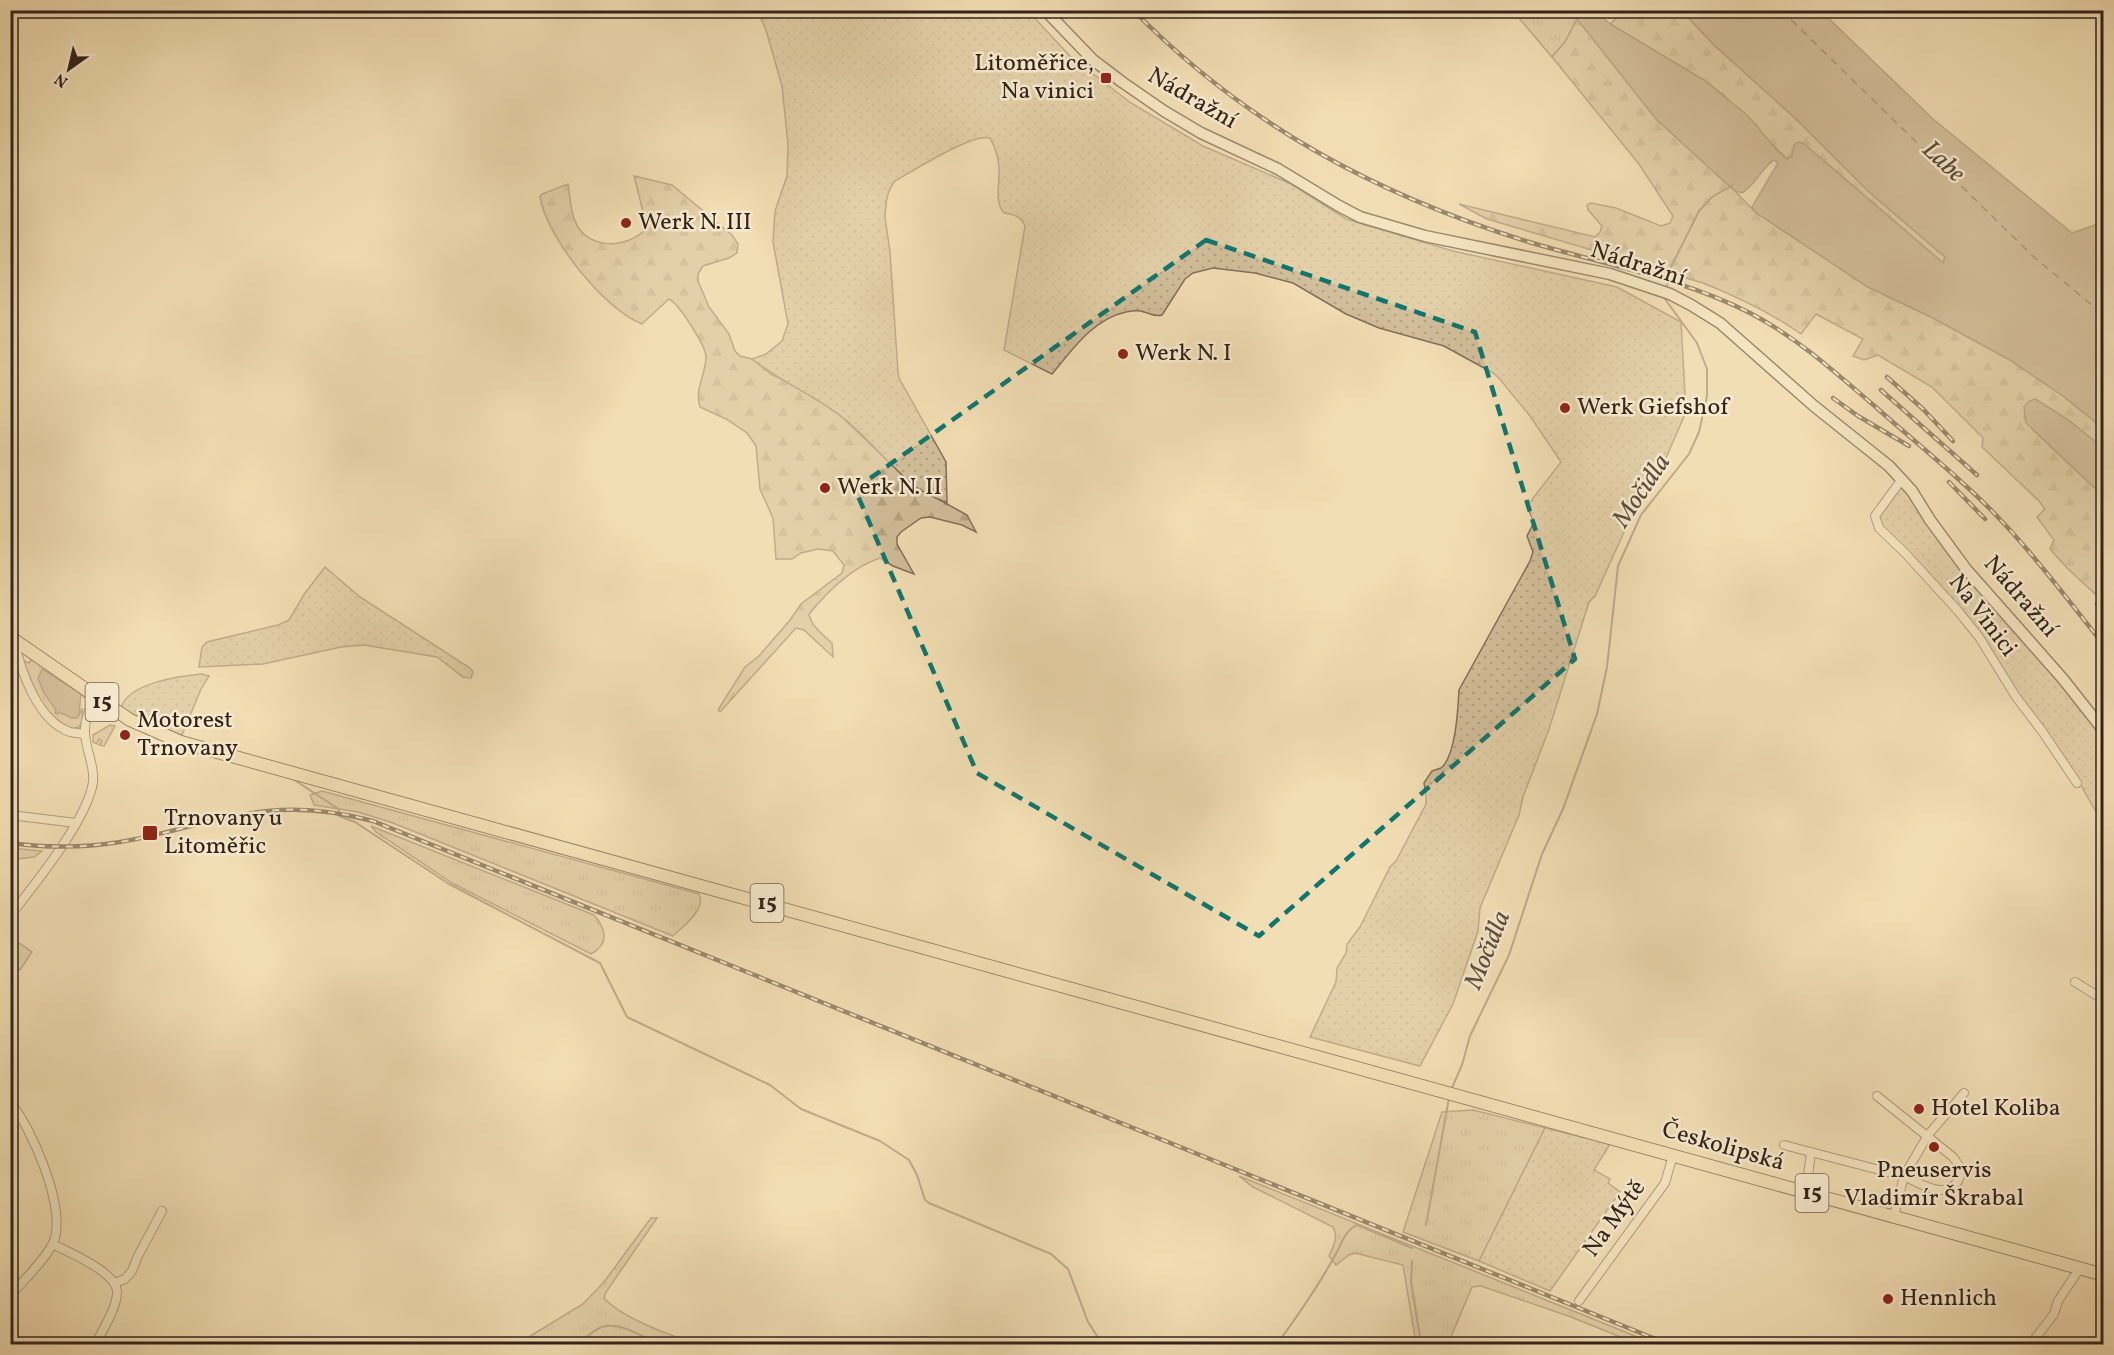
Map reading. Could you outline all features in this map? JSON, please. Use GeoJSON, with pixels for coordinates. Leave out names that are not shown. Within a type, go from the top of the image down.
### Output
{"type":"FeatureCollection","features":[{"type":"Feature","properties":{"kind":"main road","name":"Nádražní"},"geometry":{"type":"LineString","coordinates":[[1045,10],[1093,60],[1164,111],[1201,133],[1278,169],[1360,217],[1425,236],[1610,274],[1658,289],[1704,313],[1728,330],[1814,406],[1902,478],[1966,569],[2063,679],[2103,731]]}},
{"type":"Feature","properties":{"kind":"main road","name":"15"},"geometry":{"type":"LineString","coordinates":[[12,638],[95,697]]}},
{"type":"Feature","properties":{"kind":"main road","name":"Českolipská"},"geometry":{"type":"LineString","coordinates":[[95,697],[130,720],[182,742],[1458,1094],[2103,1275]]}},
{"type":"Feature","properties":{"kind":"street","name":"Na Vinici"},"geometry":{"type":"LineString","coordinates":[[1902,478],[1875,516],[1879,528],[1905,553],[1965,620],[2077,783]]}},
{"type":"Feature","properties":{"kind":"street"},"geometry":{"type":"LineString","coordinates":[[12,638],[39,706],[52,721],[62,728],[84,734]]}},
{"type":"Feature","properties":{"kind":"street"},"geometry":{"type":"LineString","coordinates":[[10,916],[76,823],[91,791],[93,780],[90,754],[84,734],[95,697]]}},
{"type":"Feature","properties":{"kind":"street"},"geometry":{"type":"LineString","coordinates":[[10,815],[76,823]]}},
{"type":"Feature","properties":{"kind":"street"},"geometry":{"type":"LineString","coordinates":[[2075,982],[2103,1000]]}},
{"type":"Feature","properties":{"kind":"street"},"geometry":{"type":"LineString","coordinates":[[1894,1216],[1904,1176],[1928,1136],[1964,1092]]}},
{"type":"Feature","properties":{"kind":"street"},"geometry":{"type":"LineString","coordinates":[[1877,1096],[1953,1157],[1962,1170],[1953,1188],[1939,1191],[1904,1176]]}},
{"type":"Feature","properties":{"kind":"street"},"geometry":{"type":"LineString","coordinates":[[10,1102],[21,1114],[35,1142],[51,1188],[56,1221],[52,1244],[10,1296]]}},
{"type":"Feature","properties":{"kind":"street"},"geometry":{"type":"LineString","coordinates":[[1784,1144],[1891,1173]]}},
{"type":"Feature","properties":{"kind":"street"},"geometry":{"type":"LineString","coordinates":[[1806,1192],[1811,1152]]}},
{"type":"Feature","properties":{"kind":"street","name":"Na Mýtě"},"geometry":{"type":"LineString","coordinates":[[1579,1301],[1665,1182],[1673,1155]]}},
{"type":"Feature","properties":{"kind":"street"},"geometry":{"type":"LineString","coordinates":[[115,1283],[125,1279],[132,1271],[162,1211]]}},
{"type":"Feature","properties":{"kind":"street"},"geometry":{"type":"LineString","coordinates":[[52,1244],[108,1275],[115,1283],[118,1292],[116,1302],[95,1344]]}},
{"type":"Feature","properties":{"kind":"street"},"geometry":{"type":"LineString","coordinates":[[2031,1344],[2054,1314],[2058,1301],[2080,1268]]}},
{"type":"Feature","properties":{"kind":"highlighted area"},"geometry":{"type":"Polygon","coordinates":[[[1206,240],[1475,332],[1575,659],[1259,936],[977,773],[855,489],[1206,240]]]}},
{"type":"Feature","properties":{"kind":"green space"},"geometry":{"type":"Polygon","coordinates":[[[757,10],[1028,11],[1070,56],[1131,103],[1203,146],[1291,184],[1346,219],[1453,251],[1617,287],[1681,322],[1686,412],[1655,483],[1629,521],[1595,596],[1589,602],[1549,729],[1523,797],[1519,815],[1480,908],[1478,931],[1453,1004],[1420,1066],[1310,1037],[1336,982],[1337,968],[1346,953],[1347,944],[1360,927],[1390,867],[1396,861],[1426,804],[1424,783],[1432,771],[1441,768],[1450,753],[1455,731],[1459,690],[1533,552],[1527,536],[1534,522],[1527,506],[1561,462],[1530,416],[1493,373],[1444,346],[1379,328],[1346,314],[1293,283],[1255,273],[1213,268],[1193,273],[1185,279],[1162,315],[1130,311],[1103,321],[1084,337],[1052,374],[1004,350],[1025,226],[1019,218],[1004,213],[1001,209],[998,198],[997,154],[990,138],[981,138],[957,147],[895,181],[886,203],[885,217],[890,252],[899,378],[946,462],[947,503],[927,494],[905,478],[841,416],[752,359],[766,354],[782,341],[788,324],[773,242],[775,211],[787,176],[788,145],[782,86],[766,30],[757,10]]]}},
{"type":"Feature","properties":{"kind":"green space"},"geometry":{"type":"Polygon","coordinates":[[[1513,11],[1568,11],[1577,19],[1565,42],[1552,57],[1513,11]]]}},
{"type":"Feature","properties":{"kind":"green space"},"geometry":{"type":"Polygon","coordinates":[[[1625,11],[1682,11],[1713,44],[1796,119],[1868,191],[1945,257],[1943,263],[1803,143],[1792,150],[1792,156],[1787,159],[1722,94],[1704,80],[1610,24],[1625,11]]]}},
{"type":"Feature","properties":{"kind":"green space"},"geometry":{"type":"Polygon","coordinates":[[[1577,19],[1657,120],[1755,212],[1868,287],[1933,318],[2010,360],[2063,396],[2103,428],[2103,448],[2067,419],[2035,399],[2024,417],[2032,429],[2103,496],[2103,601],[2050,549],[2054,540],[2037,517],[2045,509],[1982,447],[1983,438],[1932,387],[1878,355],[1864,360],[1853,356],[1863,339],[1816,314],[1801,334],[1754,306],[1703,283],[1487,219],[1459,204],[1595,237],[1602,226],[1588,210],[1587,205],[1591,203],[1616,208],[1661,226],[1670,223],[1673,216],[1639,164],[1552,57],[1565,42],[1577,19]]]}},
{"type":"Feature","properties":{"kind":"green space"},"geometry":{"type":"Polygon","coordinates":[[[634,176],[672,185],[732,235],[738,244],[737,253],[729,258],[703,266],[698,274],[698,281],[709,307],[729,334],[735,351],[740,356],[752,359],[771,374],[804,390],[842,417],[914,486],[967,515],[976,532],[962,525],[930,517],[921,518],[901,532],[897,537],[897,544],[914,574],[880,558],[860,567],[841,581],[809,614],[815,626],[832,643],[833,657],[804,630],[796,628],[720,712],[718,710],[745,667],[759,656],[801,604],[842,573],[844,565],[833,551],[818,549],[801,553],[792,559],[776,559],[773,518],[760,489],[756,446],[747,433],[726,419],[700,407],[698,394],[706,357],[702,344],[685,317],[669,299],[642,324],[627,316],[611,304],[579,270],[554,232],[540,197],[542,194],[568,184],[573,217],[581,231],[589,238],[608,244],[619,243],[639,235],[647,228],[634,176]]]}},
{"type":"Feature","properties":{"kind":"green space"},"geometry":{"type":"Polygon","coordinates":[[[1902,484],[2103,737],[2103,824],[2067,761],[2019,695],[1982,635],[1882,526],[1879,517],[1902,484]]]}},
{"type":"Feature","properties":{"kind":"green space"},"geometry":{"type":"Polygon","coordinates":[[[325,567],[360,597],[470,668],[473,672],[471,678],[463,677],[437,657],[364,645],[341,647],[263,664],[199,667],[202,647],[207,642],[278,625],[289,620],[305,593],[325,567]]]}},
{"type":"Feature","properties":{"kind":"green space"},"geometry":{"type":"Polygon","coordinates":[[[31,660],[45,665],[39,678],[56,710],[78,717],[82,708],[82,722],[79,727],[72,729],[62,723],[42,703],[25,666],[24,661],[29,663],[31,660]]]}},
{"type":"Feature","properties":{"kind":"green space"},"geometry":{"type":"Polygon","coordinates":[[[202,674],[209,676],[201,689],[182,735],[154,725],[121,708],[133,692],[144,687],[168,679],[202,674]]]}},
{"type":"Feature","properties":{"kind":"green space"},"geometry":{"type":"Polygon","coordinates":[[[110,725],[115,726],[104,746],[99,745],[102,741],[99,739],[97,744],[93,742],[93,735],[110,725]]]}},
{"type":"Feature","properties":{"kind":"green space"},"geometry":{"type":"Polygon","coordinates":[[[322,791],[699,894],[700,905],[693,917],[673,936],[393,823],[358,812],[314,805],[310,795],[322,791]]]}},
{"type":"Feature","properties":{"kind":"green space"},"geometry":{"type":"Polygon","coordinates":[[[371,826],[594,915],[603,931],[601,946],[591,954],[452,883],[376,832],[371,826]]]}},
{"type":"Feature","properties":{"kind":"green space"},"geometry":{"type":"Polygon","coordinates":[[[10,848],[42,851],[34,857],[11,860],[10,848]]]}},
{"type":"Feature","properties":{"kind":"green space"},"geometry":{"type":"Polygon","coordinates":[[[19,943],[32,952],[20,970],[10,964],[11,956],[19,943]]]}},
{"type":"Feature","properties":{"kind":"green space"},"geometry":{"type":"Polygon","coordinates":[[[1473,1110],[1545,1128],[1479,1261],[1403,1232],[1442,1112],[1473,1110]]]}},
{"type":"Feature","properties":{"kind":"green space"},"geometry":{"type":"Polygon","coordinates":[[[1545,1128],[1610,1144],[1594,1170],[1610,1179],[1608,1183],[1620,1192],[1550,1291],[1479,1261],[1545,1128]]]}},
{"type":"Feature","properties":{"kind":"green space"},"geometry":{"type":"Polygon","coordinates":[[[1239,1176],[1655,1344],[1638,1344],[1571,1317],[1481,1286],[1472,1287],[1448,1344],[1416,1344],[1403,1265],[1355,1253],[1336,1265],[1329,1256],[1334,1246],[1333,1227],[1253,1187],[1239,1176]]]}},
{"type":"Feature","properties":{"kind":"green space"},"geometry":{"type":"Polygon","coordinates":[[[651,1218],[657,1218],[604,1298],[634,1319],[695,1344],[517,1344],[583,1304],[604,1282],[651,1218]]]}},
{"type":"Feature","properties":{"kind":"green space"},"geometry":{"type":"Polygon","coordinates":[[[927,1337],[951,1344],[871,1344],[907,1338],[927,1337]]]}},
{"type":"Feature","properties":{"kind":"water","name":"Labe"},"geometry":{"type":"Polygon","coordinates":[[[1568,11],[1596,11],[1610,24],[1704,80],[1747,115],[1787,159],[1792,156],[1794,145],[1798,142],[1803,143],[1943,263],[1945,257],[1868,191],[1796,119],[1713,44],[1682,11],[1821,11],[1933,119],[2072,233],[2101,223],[2104,229],[2103,428],[2063,396],[2010,360],[1933,318],[1868,287],[1755,212],[1752,207],[1778,163],[1774,160],[1769,163],[1751,186],[1742,193],[1735,191],[1657,120],[1577,19],[1568,11]]]}},
{"type":"Feature","properties":{"kind":"water"},"geometry":{"type":"Polygon","coordinates":[[[2035,399],[2067,419],[2103,448],[2103,496],[2026,423],[2024,407],[2035,399]]]}},
{"type":"Feature","properties":{"kind":"water"},"geometry":{"type":"Polygon","coordinates":[[[42,670],[81,694],[77,718],[59,712],[55,713],[56,710],[43,691],[38,678],[42,670]]]}},
{"type":"Feature","properties":{"kind":"waterway","name":"Močidla"},"geometry":{"type":"LineString","coordinates":[[1666,290],[1671,267],[1699,211],[1712,197],[1733,185]]}},
{"type":"Feature","properties":{"kind":"waterway"},"geometry":{"type":"LineString","coordinates":[[2097,226],[2104,216]]}},
{"type":"Feature","properties":{"kind":"waterway","name":"Močidla"},"geometry":{"type":"LineString","coordinates":[[1451,1090],[1462,1065],[1470,1036],[1509,955],[1542,854],[1563,809],[1597,714],[1607,667],[1618,566],[1641,515],[1689,454],[1699,432],[1707,396],[1707,369],[1697,343],[1665,299],[1665,295]]}},
{"type":"Feature","properties":{"kind":"waterway"},"geometry":{"type":"LineString","coordinates":[[81,694],[90,702]]}},
{"type":"Feature","properties":{"kind":"waterway"},"geometry":{"type":"LineString","coordinates":[[95,705],[121,721]]}},
{"type":"Feature","properties":{"kind":"waterway"},"geometry":{"type":"LineString","coordinates":[[145,733],[159,739]]}},
{"type":"Feature","properties":{"kind":"waterway"},"geometry":{"type":"LineString","coordinates":[[293,779],[337,808],[339,816],[355,822],[449,884],[600,963],[627,1017],[770,1085],[801,1109],[880,1141],[909,1160],[917,1175],[925,1200],[929,1203],[1051,1254],[1068,1269],[1088,1322],[1097,1336],[1107,1344]]}},
{"type":"Feature","properties":{"kind":"waterway","name":"Močidla"},"geometry":{"type":"LineString","coordinates":[[1426,1225],[1449,1098]]}},
{"type":"Feature","properties":{"kind":"waterway"},"geometry":{"type":"LineString","coordinates":[[1277,1344],[1317,1287],[1350,1229],[1357,1225],[1412,1248]]}},
{"type":"Feature","properties":{"kind":"waterway","name":"Močidla"},"geometry":{"type":"LineString","coordinates":[[1412,1261],[1411,1281],[1421,1344]]}},
{"type":"Feature","properties":{"kind":"waterway"},"geometry":{"type":"LineString","coordinates":[[578,1344],[595,1330],[609,1326],[623,1328],[658,1344]]}},
{"type":"Feature","properties":{"kind":"ferry route"},"geometry":{"type":"LineString","coordinates":[[1781,10],[2035,258],[2104,315]]}},
{"type":"Feature","properties":{"kind":"railway"},"geometry":{"type":"LineString","coordinates":[[1133,10],[1176,51],[1268,122],[1316,152],[1367,178],[1473,223],[1529,242],[1697,290],[1768,323],[1817,357],[1979,498],[2036,560],[2104,645]]}},
{"type":"Feature","properties":{"kind":"railway"},"geometry":{"type":"LineString","coordinates":[[1887,377],[1923,409],[1953,441]]}},
{"type":"Feature","properties":{"kind":"railway"},"geometry":{"type":"LineString","coordinates":[[1881,390],[1977,475]]}},
{"type":"Feature","properties":{"kind":"railway"},"geometry":{"type":"LineString","coordinates":[[1833,398],[1858,416],[1909,446]]}},
{"type":"Feature","properties":{"kind":"railway"},"geometry":{"type":"LineString","coordinates":[[1949,482],[1985,519]]}},
{"type":"Feature","properties":{"kind":"railway"},"geometry":{"type":"LineString","coordinates":[[2097,604],[2104,611]]}},
{"type":"Feature","properties":{"kind":"railway"},"geometry":{"type":"LineString","coordinates":[[10,843],[65,847],[106,844],[139,839],[249,813],[281,810],[321,811],[373,821],[1668,1344]]}},
{"type":"Feature","properties":{"kind":"place","name":"Litoměřice, Na vinici"},"geometry":{"type":"Point","coordinates":[1106,78]}},
{"type":"Feature","properties":{"kind":"place","name":"Werk N. III"},"geometry":{"type":"Point","coordinates":[626,223]}},
{"type":"Feature","properties":{"kind":"place","name":"Werk N. I"},"geometry":{"type":"Point","coordinates":[1123,354]}},
{"type":"Feature","properties":{"kind":"place","name":"Werk Giefshof"},"geometry":{"type":"Point","coordinates":[1565,408]}},
{"type":"Feature","properties":{"kind":"place","name":"Werk N. II"},"geometry":{"type":"Point","coordinates":[825,488]}},
{"type":"Feature","properties":{"kind":"place","name":"Motorest Trnovany"},"geometry":{"type":"Point","coordinates":[125,735]}},
{"type":"Feature","properties":{"kind":"place","name":"Trnovany u Litoměřic"},"geometry":{"type":"Point","coordinates":[150,833]}},
{"type":"Feature","properties":{"kind":"place","name":"Hotel Koliba"},"geometry":{"type":"Point","coordinates":[1919,1109]}},
{"type":"Feature","properties":{"kind":"place","name":"Pneuservis Vladimír Škrabal"},"geometry":{"type":"Point","coordinates":[1934,1147]}},
{"type":"Feature","properties":{"kind":"place","name":"Hennlich"},"geometry":{"type":"Point","coordinates":[1888,1299]}}]}
